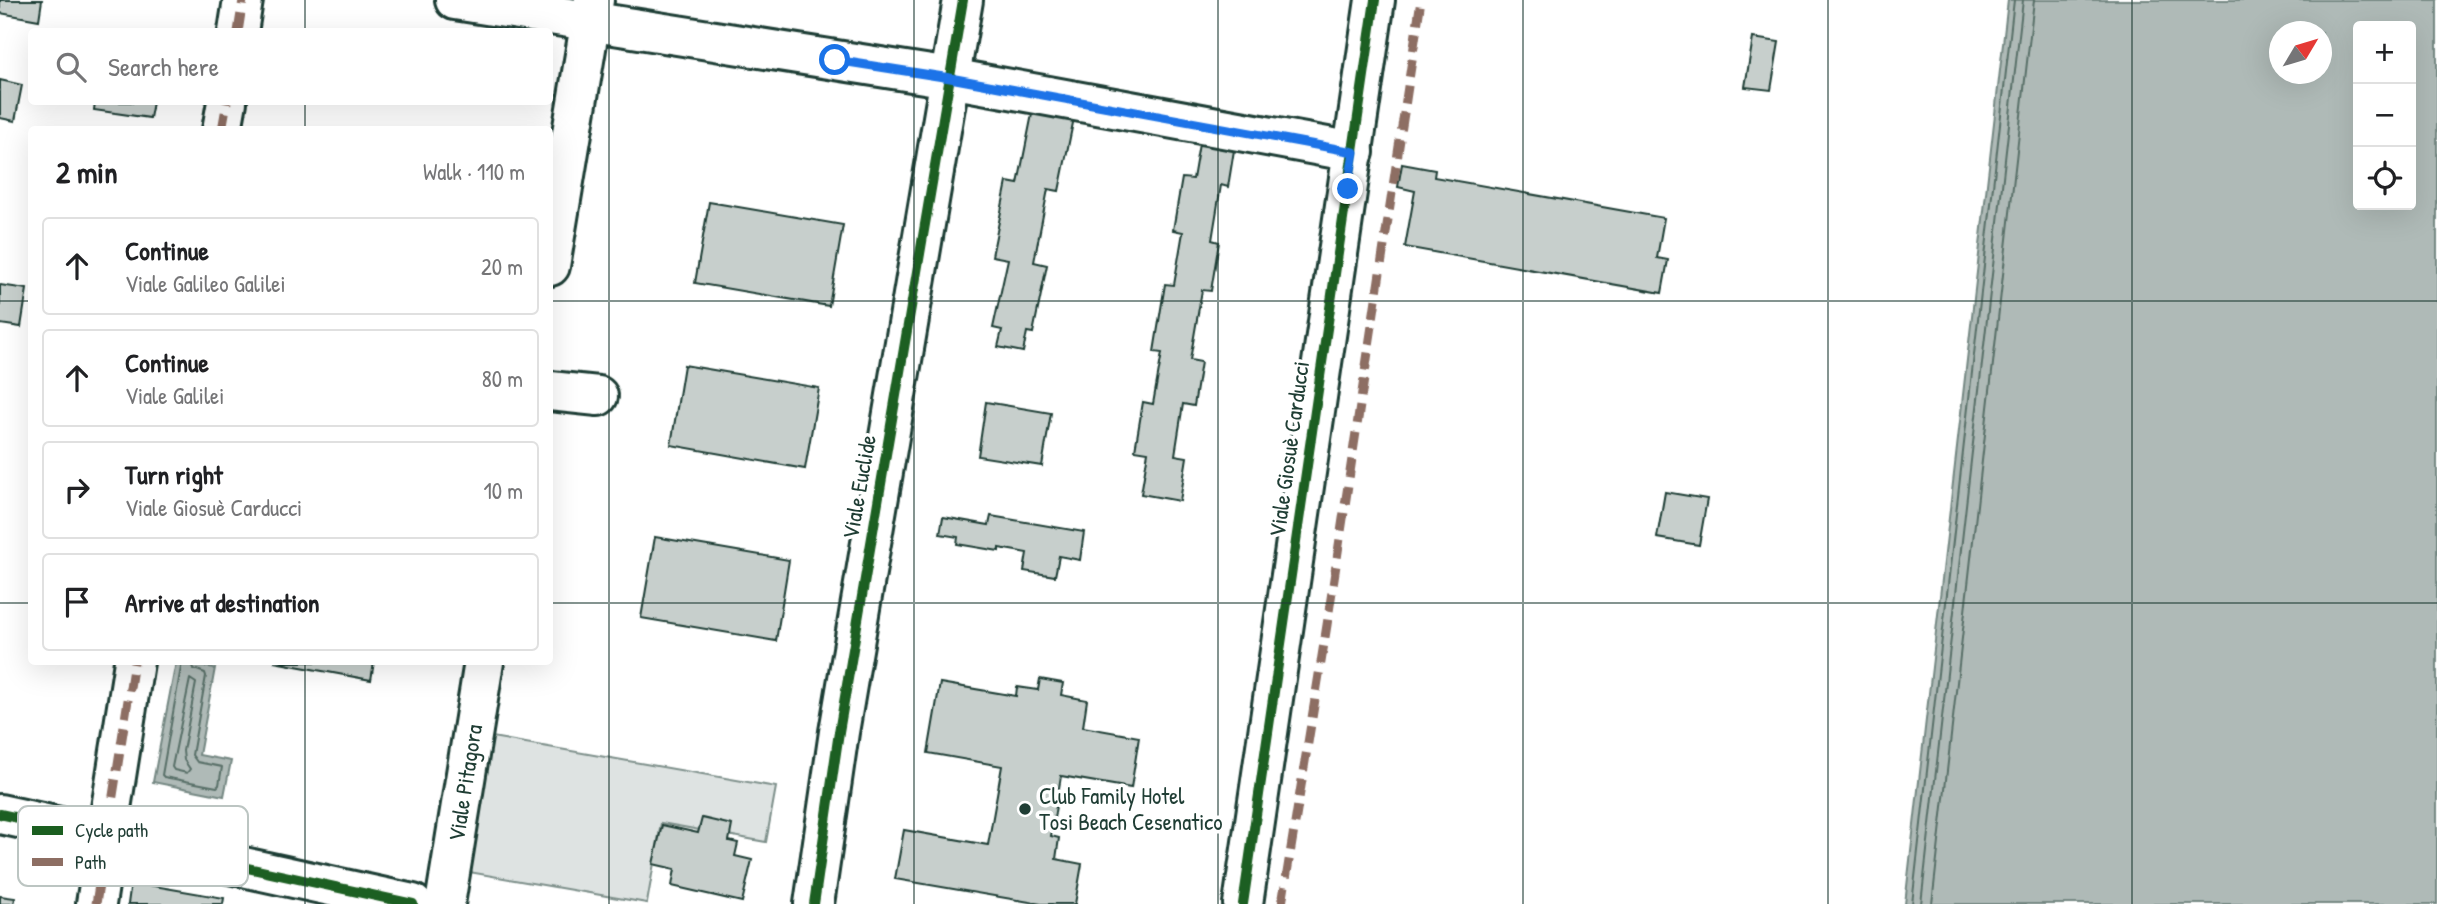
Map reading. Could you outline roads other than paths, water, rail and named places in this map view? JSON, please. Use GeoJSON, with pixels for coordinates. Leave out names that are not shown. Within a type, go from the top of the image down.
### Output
{"type":"FeatureCollection","features":[{"type":"Feature","properties":{"kind":"street"},"geometry":{"type":"LineString","coordinates":[[239,28],[243,0]]}},
{"type":"Feature","properties":{"kind":"street"},"geometry":{"type":"LineString","coordinates":[[454,0],[592,11],[1354,152]]}},
{"type":"Feature","properties":{"kind":"street","name":"Viale Euclide"},"geometry":{"type":"LineString","coordinates":[[814,904],[839,733],[963,0]]}},
{"type":"Feature","properties":{"kind":"street","name":"Viale Giosuè Carducci"},"geometry":{"type":"LineString","coordinates":[[1243,904],[1375,0]]}},
{"type":"Feature","properties":{"kind":"street"},"geometry":{"type":"LineString","coordinates":[[553,248],[592,11]]}},
{"type":"Feature","properties":{"kind":"street"},"geometry":{"type":"LineString","coordinates":[[223,126],[226,105]]}},
{"type":"Feature","properties":{"kind":"street"},"geometry":{"type":"LineString","coordinates":[[553,391],[598,396]]}},
{"type":"Feature","properties":{"kind":"street"},"geometry":{"type":"LineString","coordinates":[[111,806],[134,665]]}},
{"type":"Feature","properties":{"kind":"street","name":"Viale Pitagora"},"geometry":{"type":"LineString","coordinates":[[445,904],[484,665]]}},
{"type":"Feature","properties":{"kind":"street"},"geometry":{"type":"LineString","coordinates":[[0,814],[18,818]]}},
{"type":"Feature","properties":{"kind":"street"},"geometry":{"type":"LineString","coordinates":[[248,869],[413,904]]}},
{"type":"Feature","properties":{"kind":"street"},"geometry":{"type":"LineString","coordinates":[[96,904],[99,886]]}},
{"type":"Feature","properties":{"kind":"water"},"geometry":{"type":"Polygon","coordinates":[[[2008,0],[2437,0],[2437,904],[1905,904],[2008,0]]]}},
{"type":"Feature","properties":{"kind":"water"},"geometry":{"type":"Polygon","coordinates":[[[175,665],[215,668],[199,755],[231,761],[224,796],[153,782],[175,665]]]}},
{"type":"Feature","properties":{"kind":"place","name":"Club Family Hotel Tosi Beach Cesenatico"},"geometry":{"type":"Point","coordinates":[1025,809]}}]}
